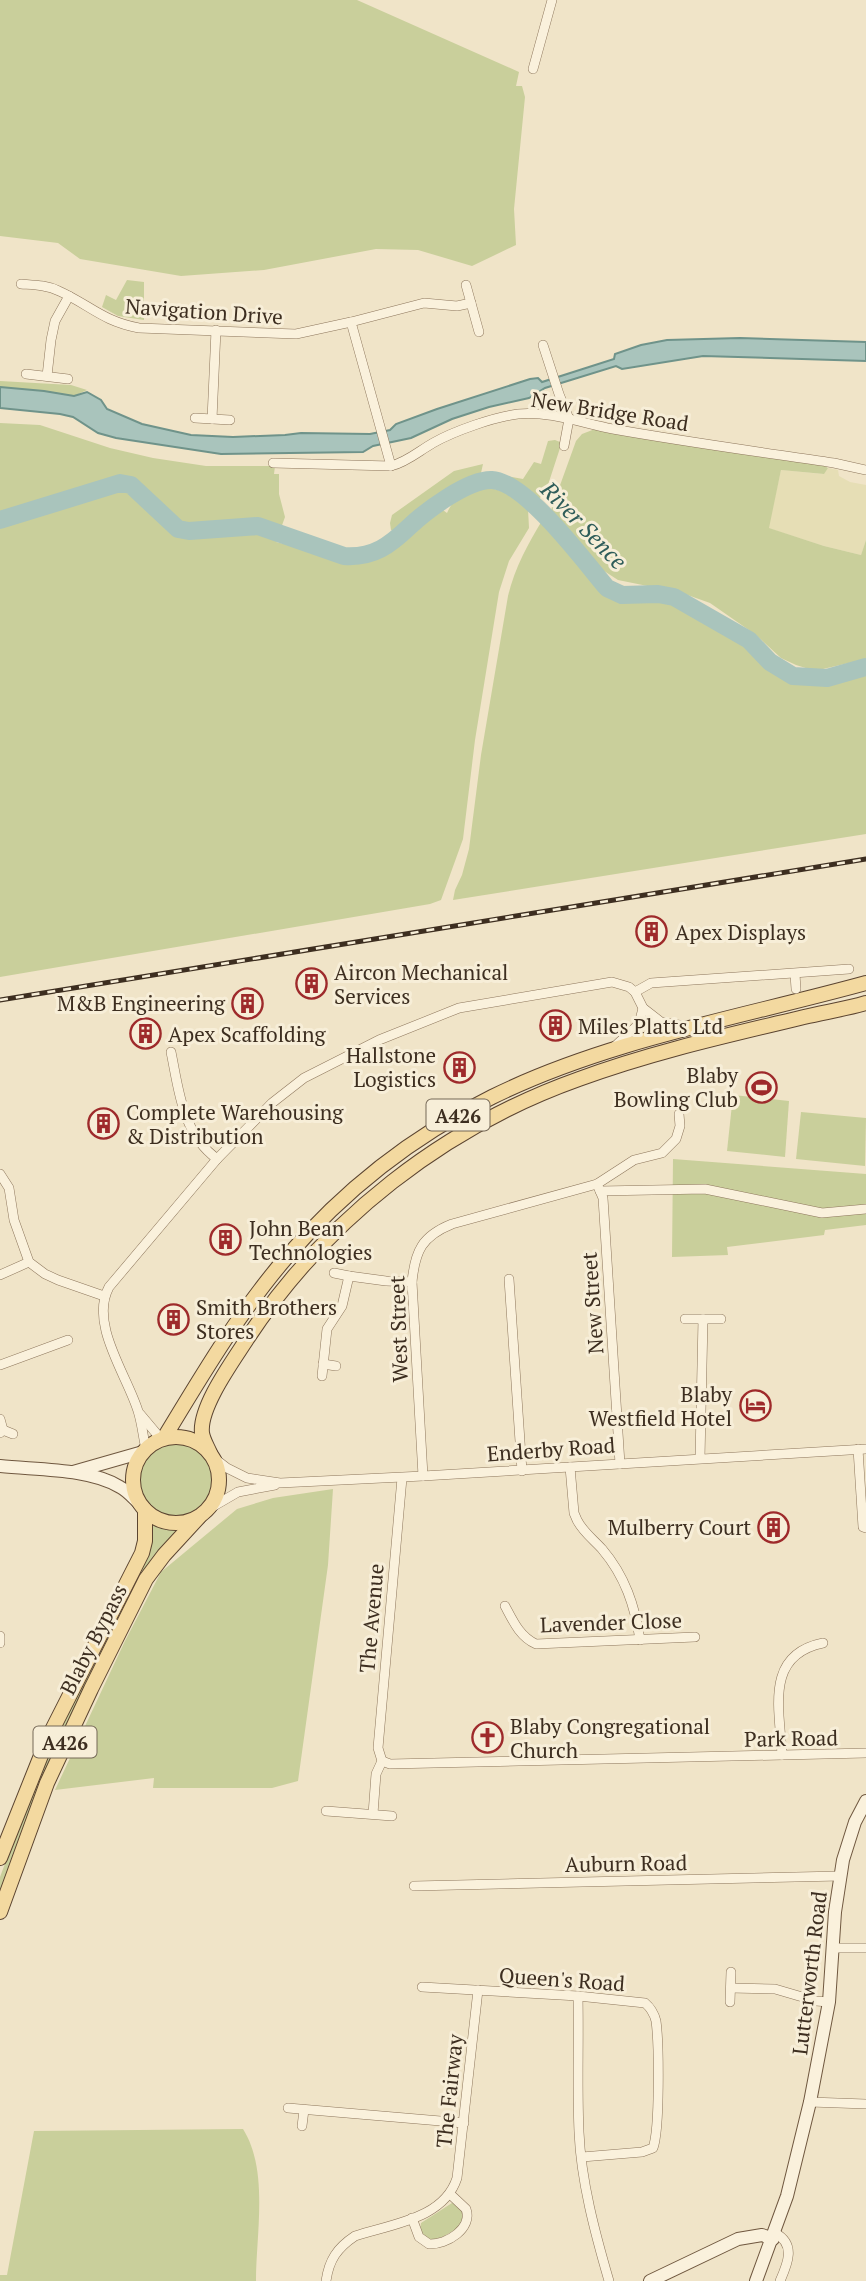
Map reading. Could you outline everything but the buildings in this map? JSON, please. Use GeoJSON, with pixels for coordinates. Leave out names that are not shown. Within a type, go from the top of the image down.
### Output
{"type":"FeatureCollection","features":[{"type":"Feature","properties":{"kind":"main road","name":"A426"},"geometry":{"type":"LineString","coordinates":[[162,1439],[250,1303],[311,1231],[360,1184],[428,1134],[492,1097],[609,1052],[866,984]]}},
{"type":"Feature","properties":{"kind":"main road","name":"A426"},"geometry":{"type":"LineString","coordinates":[[212,1455],[202,1433],[205,1414],[222,1376],[265,1311],[334,1231],[377,1194],[433,1152],[497,1114],[580,1078],[674,1050],[866,1003]]}},
{"type":"Feature","properties":{"kind":"main road"},"geometry":{"type":"LineString","coordinates":[[177,1437],[192,1440],[212,1455],[219,1471],[216,1497],[203,1513],[188,1521],[174,1523],[158,1519],[143,1508],[134,1492],[136,1463],[145,1450],[162,1439],[177,1437]]}},
{"type":"Feature","properties":{"kind":"main road","name":"Blaby Bypass"},"geometry":{"type":"LineString","coordinates":[[0,1858],[48,1738],[142,1553],[145,1541],[143,1508]]}},
{"type":"Feature","properties":{"kind":"main road","name":"Blaby Bypass"},"geometry":{"type":"LineString","coordinates":[[0,1912],[47,1783],[146,1579],[203,1513]]}},
{"type":"Feature","properties":{"kind":"street"},"geometry":{"type":"LineString","coordinates":[[533,69],[552,0]]}},
{"type":"Feature","properties":{"kind":"street","name":"Navigation Drive"},"geometry":{"type":"LineString","coordinates":[[21,284],[46,286],[69,296],[101,316],[119,324],[139,328],[296,334],[424,303],[457,306],[471,303]]}},
{"type":"Feature","properties":{"kind":"street"},"geometry":{"type":"LineString","coordinates":[[466,285],[479,332]]}},
{"type":"Feature","properties":{"kind":"street"},"geometry":{"type":"LineString","coordinates":[[47,376],[55,321],[69,296]]}},
{"type":"Feature","properties":{"kind":"street"},"geometry":{"type":"LineString","coordinates":[[351,322],[391,466]]}},
{"type":"Feature","properties":{"kind":"street"},"geometry":{"type":"LineString","coordinates":[[212,419],[216,330]]}},
{"type":"Feature","properties":{"kind":"street"},"geometry":{"type":"LineString","coordinates":[[543,345],[569,419],[564,446]]}},
{"type":"Feature","properties":{"kind":"street"},"geometry":{"type":"LineString","coordinates":[[26,374],[68,379]]}},
{"type":"Feature","properties":{"kind":"street","name":"New Bridge Road"},"geometry":{"type":"LineString","coordinates":[[273,463],[391,466],[436,442],[506,417],[532,414],[866,470]]}},
{"type":"Feature","properties":{"kind":"street"},"geometry":{"type":"LineString","coordinates":[[195,418],[229,420]]}},
{"type":"Feature","properties":{"kind":"street"},"geometry":{"type":"LineString","coordinates":[[635,992],[651,983],[849,969]]}},
{"type":"Feature","properties":{"kind":"street"},"geometry":{"type":"LineString","coordinates":[[795,974],[796,989]]}},
{"type":"Feature","properties":{"kind":"street"},"geometry":{"type":"LineString","coordinates":[[73,1472],[145,1450],[139,1413],[112,1349],[103,1314],[104,1296],[217,1159],[272,1103],[304,1078],[379,1040],[447,1013],[482,1003],[618,983],[635,992],[641,999],[643,1008],[639,1024],[609,1052]]}},
{"type":"Feature","properties":{"kind":"street"},"geometry":{"type":"LineString","coordinates":[[643,1008],[661,1022],[693,1028]]}},
{"type":"Feature","properties":{"kind":"street"},"geometry":{"type":"LineString","coordinates":[[172,1052],[181,1105],[187,1122],[198,1141],[217,1159]]}},
{"type":"Feature","properties":{"kind":"street"},"geometry":{"type":"LineString","coordinates":[[598,1187],[634,1160],[662,1153],[676,1139],[680,1126],[679,1114]]}},
{"type":"Feature","properties":{"kind":"street"},"geometry":{"type":"LineString","coordinates":[[0,1174],[9,1188],[14,1220],[29,1262],[58,1280],[104,1296]]}},
{"type":"Feature","properties":{"kind":"street"},"geometry":{"type":"LineString","coordinates":[[598,1187],[705,1189],[822,1213],[866,1209]]}},
{"type":"Feature","properties":{"kind":"street","name":"West Street"},"geometry":{"type":"LineString","coordinates":[[423,1476],[412,1282],[414,1259],[422,1244],[443,1228],[598,1187]]}},
{"type":"Feature","properties":{"kind":"street","name":"New Street"},"geometry":{"type":"LineString","coordinates":[[598,1187],[604,1211],[620,1464]]}},
{"type":"Feature","properties":{"kind":"street"},"geometry":{"type":"LineString","coordinates":[[0,1275],[29,1262]]}},
{"type":"Feature","properties":{"kind":"street"},"geometry":{"type":"LineString","coordinates":[[334,1273],[412,1282]]}},
{"type":"Feature","properties":{"kind":"street"},"geometry":{"type":"LineString","coordinates":[[323,1376],[327,1329],[342,1306],[349,1276]]}},
{"type":"Feature","properties":{"kind":"street"},"geometry":{"type":"LineString","coordinates":[[509,1279],[522,1471]]}},
{"type":"Feature","properties":{"kind":"street"},"geometry":{"type":"LineString","coordinates":[[685,1319],[720,1319]]}},
{"type":"Feature","properties":{"kind":"street"},"geometry":{"type":"LineString","coordinates":[[700,1458],[703,1319]]}},
{"type":"Feature","properties":{"kind":"street"},"geometry":{"type":"LineString","coordinates":[[0,1365],[68,1340]]}},
{"type":"Feature","properties":{"kind":"street"},"geometry":{"type":"LineString","coordinates":[[323,1364],[336,1366]]}},
{"type":"Feature","properties":{"kind":"street"},"geometry":{"type":"LineString","coordinates":[[139,1413],[162,1439]]}},
{"type":"Feature","properties":{"kind":"street"},"geometry":{"type":"LineString","coordinates":[[0,1419],[1,1432],[13,1434]]}},
{"type":"Feature","properties":{"kind":"street"},"geometry":{"type":"LineString","coordinates":[[862,1449],[863,1527],[866,1528]]}},
{"type":"Feature","properties":{"kind":"street","name":"Enderby Road"},"geometry":{"type":"LineString","coordinates":[[203,1513],[237,1492],[280,1483],[522,1471],[862,1449]]}},
{"type":"Feature","properties":{"kind":"street","name":"Enderby Road"},"geometry":{"type":"LineString","coordinates":[[212,1455],[227,1468],[247,1478],[280,1483]]}},
{"type":"Feature","properties":{"kind":"street"},"geometry":{"type":"LineString","coordinates":[[0,1466],[73,1472],[118,1485],[143,1508]]}},
{"type":"Feature","properties":{"kind":"street"},"geometry":{"type":"LineString","coordinates":[[570,1467],[574,1513],[622,1579],[635,1610],[639,1640]]}},
{"type":"Feature","properties":{"kind":"street","name":"The Avenue"},"geometry":{"type":"LineString","coordinates":[[373,1814],[376,1774],[382,1761],[378,1748],[402,1478]]}},
{"type":"Feature","properties":{"kind":"street","name":"Lavender Close"},"geometry":{"type":"LineString","coordinates":[[505,1606],[520,1632],[528,1641],[536,1644],[695,1637]]}},
{"type":"Feature","properties":{"kind":"street"},"geometry":{"type":"LineString","coordinates":[[0,1636],[0,1643]]}},
{"type":"Feature","properties":{"kind":"street"},"geometry":{"type":"LineString","coordinates":[[782,1755],[778,1692],[784,1668],[794,1656],[810,1646],[823,1643]]}},
{"type":"Feature","properties":{"kind":"street","name":"Park Road"},"geometry":{"type":"LineString","coordinates":[[382,1761],[390,1764],[866,1753]]}},
{"type":"Feature","properties":{"kind":"street","name":"Lutterworth Road"},"geometry":{"type":"LineString","coordinates":[[756,2281],[787,2196],[810,2102],[830,2003],[832,1948],[840,1876],[846,1844],[866,1801]]}},
{"type":"Feature","properties":{"kind":"street"},"geometry":{"type":"LineString","coordinates":[[326,1811],[392,1816]]}},
{"type":"Feature","properties":{"kind":"street","name":"Auburn Road"},"geometry":{"type":"LineString","coordinates":[[414,1886],[840,1876]]}},
{"type":"Feature","properties":{"kind":"street"},"geometry":{"type":"LineString","coordinates":[[832,1948],[866,1948]]}},
{"type":"Feature","properties":{"kind":"street"},"geometry":{"type":"LineString","coordinates":[[730,2002],[731,1972]]}},
{"type":"Feature","properties":{"kind":"street","name":"Queen's Road"},"geometry":{"type":"LineString","coordinates":[[422,1987],[578,1996],[645,2003],[651,2008],[656,2021],[657,2064],[657,2132],[653,2148],[642,2152],[582,2157]]}},
{"type":"Feature","properties":{"kind":"street"},"geometry":{"type":"LineString","coordinates":[[731,1988],[775,1989],[830,2003]]}},
{"type":"Feature","properties":{"kind":"street","name":"The Fairway"},"geometry":{"type":"LineString","coordinates":[[450,2194],[457,2178],[478,1990]]}},
{"type":"Feature","properties":{"kind":"street"},"geometry":{"type":"LineString","coordinates":[[578,1996],[579,2133],[608,2281]]}},
{"type":"Feature","properties":{"kind":"street"},"geometry":{"type":"LineString","coordinates":[[810,2102],[866,2104]]}},
{"type":"Feature","properties":{"kind":"street"},"geometry":{"type":"LineString","coordinates":[[288,2108],[464,2123]]}},
{"type":"Feature","properties":{"kind":"street"},"geometry":{"type":"LineString","coordinates":[[302,2126],[303,2110]]}},
{"type":"Feature","properties":{"kind":"street"},"geometry":{"type":"LineString","coordinates":[[326,2281],[333,2256],[355,2236],[435,2208],[450,2194],[466,2209],[468,2219],[463,2229],[440,2242],[429,2244],[419,2237],[412,2218]]}},
{"type":"Feature","properties":{"kind":"street"},"geometry":{"type":"LineString","coordinates":[[650,2281],[738,2239],[762,2235],[783,2236],[789,2245],[789,2256],[780,2281]]}},
{"type":"Feature","properties":{"kind":"shaded area"},"geometry":{"type":"Polygon","coordinates":[[[828,468],[838,470],[839,476],[850,482],[866,485],[866,540],[861,555],[768,528],[781,470],[823,474],[828,468]]]}},
{"type":"Feature","properties":{"kind":"green space"},"geometry":{"type":"Polygon","coordinates":[[[0,0],[357,0],[519,72],[516,86],[522,86],[525,97],[514,209],[516,245],[472,266],[418,250],[376,249],[264,270],[181,276],[80,259],[58,243],[0,236],[0,0]]]}},
{"type":"Feature","properties":{"kind":"green space"},"geometry":{"type":"Polygon","coordinates":[[[127,280],[144,282],[144,320],[118,316],[102,307],[106,295],[116,300],[127,280]]]}},
{"type":"Feature","properties":{"kind":"green space"},"geometry":{"type":"Polygon","coordinates":[[[0,381],[71,385],[87,390],[74,396],[0,387],[0,381]]]}},
{"type":"Feature","properties":{"kind":"green space"},"geometry":{"type":"Polygon","coordinates":[[[0,423],[40,425],[110,448],[153,458],[206,466],[275,466],[274,474],[279,474],[279,494],[285,517],[276,542],[284,544],[290,541],[342,563],[361,562],[394,549],[411,527],[430,512],[440,508],[447,513],[463,493],[474,489],[485,488],[508,494],[528,509],[529,528],[509,561],[499,592],[475,740],[463,839],[441,900],[0,977],[0,423]]]}},
{"type":"Feature","properties":{"kind":"green space"},"geometry":{"type":"Polygon","coordinates":[[[595,429],[823,465],[828,468],[824,474],[781,470],[769,528],[861,555],[866,540],[866,659],[823,669],[796,665],[781,658],[756,635],[710,603],[682,593],[618,580],[601,569],[592,556],[555,522],[550,513],[576,441],[582,434],[595,429]]]}},
{"type":"Feature","properties":{"kind":"green space"},"geometry":{"type":"Polygon","coordinates":[[[548,441],[560,442],[560,448],[546,491],[538,500],[514,483],[489,473],[523,479],[534,462],[541,464],[548,441]]]}},
{"type":"Feature","properties":{"kind":"green space"},"geometry":{"type":"Polygon","coordinates":[[[483,464],[481,473],[417,510],[396,531],[391,530],[392,515],[454,471],[483,464]]]}},
{"type":"Feature","properties":{"kind":"green space"},"geometry":{"type":"Polygon","coordinates":[[[543,519],[607,592],[634,600],[676,600],[744,640],[777,670],[797,679],[826,682],[866,671],[866,834],[453,900],[469,849],[481,755],[508,596],[522,556],[543,519]]]}},
{"type":"Feature","properties":{"kind":"green space"},"geometry":{"type":"Polygon","coordinates":[[[733,1095],[789,1101],[785,1157],[727,1151],[733,1095]]]}},
{"type":"Feature","properties":{"kind":"green space"},"geometry":{"type":"Polygon","coordinates":[[[801,1112],[866,1118],[865,1166],[796,1159],[801,1112]]]}},
{"type":"Feature","properties":{"kind":"green space"},"geometry":{"type":"Polygon","coordinates":[[[673,1159],[866,1174],[866,1225],[825,1230],[824,1235],[727,1247],[728,1255],[672,1257],[673,1159]]]}},
{"type":"Feature","properties":{"kind":"green space"},"geometry":{"type":"Polygon","coordinates":[[[176,1444],[190,1447],[202,1454],[209,1466],[212,1480],[209,1494],[202,1506],[190,1513],[176,1516],[162,1513],[150,1506],[143,1494],[140,1480],[143,1466],[150,1454],[162,1447],[176,1444]]]}},
{"type":"Feature","properties":{"kind":"green space"},"geometry":{"type":"Polygon","coordinates":[[[333,1489],[328,1565],[298,1781],[272,1788],[153,1788],[154,1778],[55,1790],[125,1641],[161,1572],[237,1509],[273,1498],[333,1489]]]}},
{"type":"Feature","properties":{"kind":"green space"},"geometry":{"type":"Polygon","coordinates":[[[151,1521],[180,1530],[37,1793],[0,1893],[0,1877],[36,1781],[151,1521]]]}},
{"type":"Feature","properties":{"kind":"green space"},"geometry":{"type":"Polygon","coordinates":[[[243,2129],[251,2145],[259,2183],[256,2281],[0,2281],[0,2275],[7,2275],[34,2131],[243,2129]]]}},
{"type":"Feature","properties":{"kind":"green space"},"geometry":{"type":"Polygon","coordinates":[[[452,2203],[465,2213],[461,2226],[439,2238],[429,2239],[424,2236],[420,2230],[421,2223],[452,2203]]]}},
{"type":"Feature","properties":{"kind":"water"},"geometry":{"type":"Polygon","coordinates":[[[740,338],[866,342],[866,361],[703,356],[622,369],[616,366],[545,388],[529,398],[452,419],[411,438],[373,446],[363,452],[221,454],[116,438],[98,433],[73,417],[60,414],[0,408],[0,387],[74,396],[87,392],[101,400],[107,409],[142,424],[191,435],[233,437],[301,433],[370,434],[390,430],[396,424],[437,409],[530,379],[538,378],[542,382],[614,359],[615,354],[641,345],[667,340],[740,338]]]}},
{"type":"Feature","properties":{"kind":"waterway","name":"River Sence"},"geometry":{"type":"LineString","coordinates":[[0,520],[120,483],[131,485],[178,529],[189,531],[258,526],[344,556],[355,556],[381,549],[426,512],[460,490],[492,480],[506,484],[537,508],[607,588],[622,595],[658,594],[674,597],[749,640],[770,662],[793,676],[827,678],[866,667]]}},
{"type":"Feature","properties":{"kind":"railway"},"geometry":{"type":"LineString","coordinates":[[0,1000],[866,859]]}},
{"type":"Feature","properties":{"kind":"place","name":"Apex Displays"},"geometry":{"type":"Point","coordinates":[652,932]}},
{"type":"Feature","properties":{"kind":"place","name":"Aircon Mechanical Services"},"geometry":{"type":"Point","coordinates":[311,984]}},
{"type":"Feature","properties":{"kind":"place","name":"M&B Engineering"},"geometry":{"type":"Point","coordinates":[248,1003]}},
{"type":"Feature","properties":{"kind":"place","name":"Miles Platts Ltd"},"geometry":{"type":"Point","coordinates":[555,1026]}},
{"type":"Feature","properties":{"kind":"place","name":"Apex Scaffolding"},"geometry":{"type":"Point","coordinates":[145,1034]}},
{"type":"Feature","properties":{"kind":"place","name":"Hallstone Logistics"},"geometry":{"type":"Point","coordinates":[459,1067]}},
{"type":"Feature","properties":{"kind":"place","name":"Blaby Bowling Club"},"geometry":{"type":"Point","coordinates":[761,1087]}},
{"type":"Feature","properties":{"kind":"place","name":"Complete Warehousing & Distribution"},"geometry":{"type":"Point","coordinates":[103,1124]}},
{"type":"Feature","properties":{"kind":"place","name":"John Bean Technologies"},"geometry":{"type":"Point","coordinates":[226,1240]}},
{"type":"Feature","properties":{"kind":"place","name":"Smith Brothers Stores"},"geometry":{"type":"Point","coordinates":[173,1319]}},
{"type":"Feature","properties":{"kind":"place","name":"Blaby Westfield Hotel"},"geometry":{"type":"Point","coordinates":[755,1406]}},
{"type":"Feature","properties":{"kind":"place","name":"Mulberry Court"},"geometry":{"type":"Point","coordinates":[774,1527]}},
{"type":"Feature","properties":{"kind":"place","name":"Blaby Congregational Church"},"geometry":{"type":"Point","coordinates":[487,1738]}}]}
